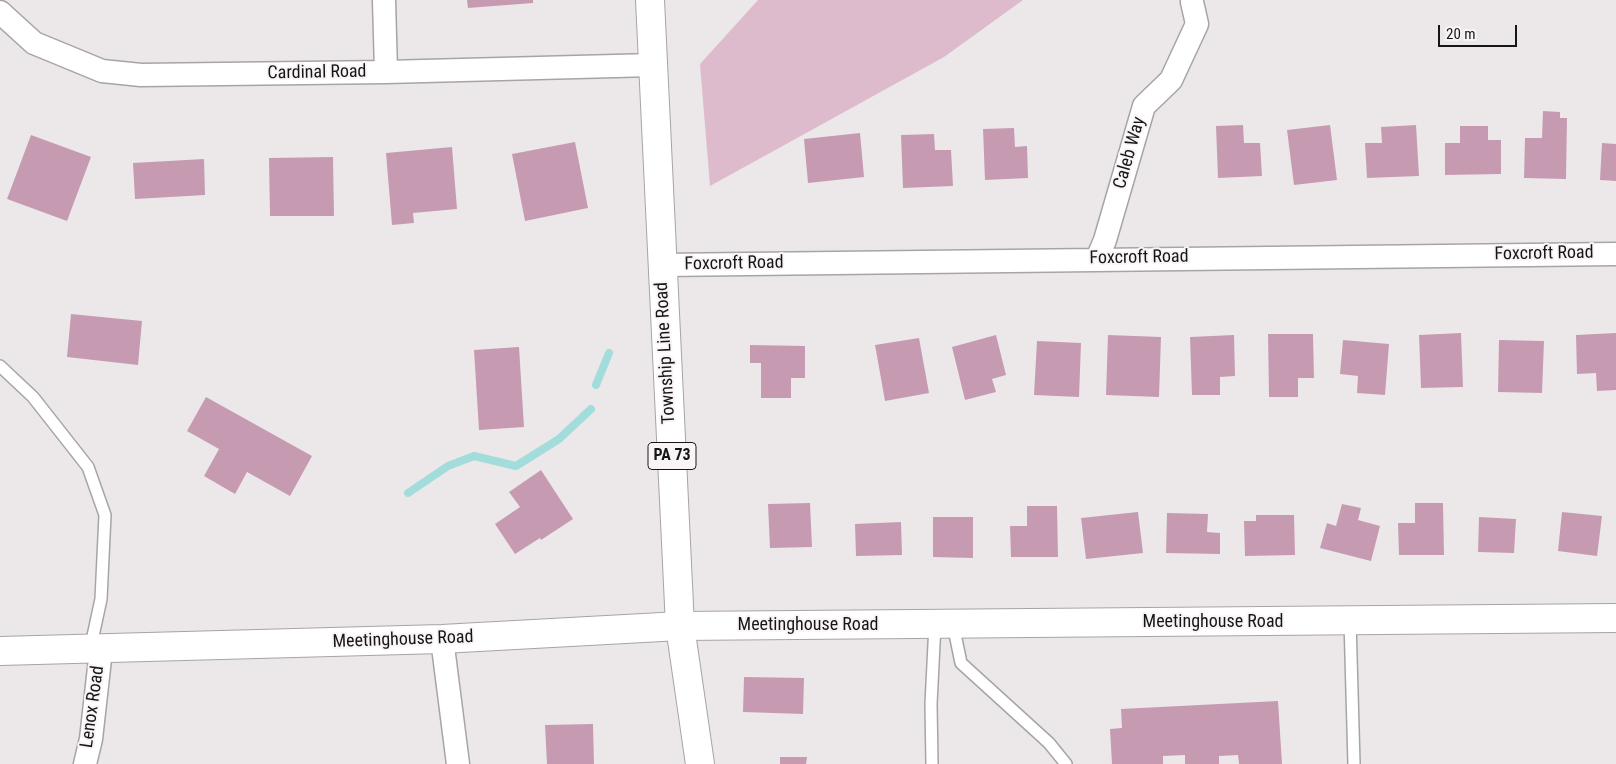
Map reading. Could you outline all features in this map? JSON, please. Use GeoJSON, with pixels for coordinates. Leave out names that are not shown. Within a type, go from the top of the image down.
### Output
{"type":"FeatureCollection","features":[{"type":"Feature","properties":{"kind":"street"},"geometry":{"type":"LineString","coordinates":[[384,0],[386,72]]}},
{"type":"Feature","properties":{"kind":"street","name":"Township Line Road"},"geometry":{"type":"LineString","coordinates":[[650,0],[680,626],[700,764]]}},
{"type":"Feature","properties":{"kind":"street","name":"Caleb Way"},"geometry":{"type":"LineString","coordinates":[[1097,258],[1105,240],[1144,106],[1171,80],[1197,24],[1192,2]]}},
{"type":"Feature","properties":{"kind":"street","name":"Cardinal Road"},"geometry":{"type":"LineString","coordinates":[[0,12],[34,43],[102,71],[141,75],[386,72],[653,65]]}},
{"type":"Feature","properties":{"kind":"street","name":"Foxcroft Road"},"geometry":{"type":"LineString","coordinates":[[662,265],[1097,258],[1616,254]]}},
{"type":"Feature","properties":{"kind":"street","name":"Meetinghouse Road"},"geometry":{"type":"LineString","coordinates":[[0,651],[96,650],[442,639],[680,626],[1616,618]]}},
{"type":"Feature","properties":{"kind":"street"},"geometry":{"type":"LineString","coordinates":[[442,639],[458,764]]}},
{"type":"Feature","properties":{"kind":"street","name":"Lenox Road"},"geometry":{"type":"LineString","coordinates":[[85,764],[91,739],[96,650]]}},
{"type":"Feature","properties":{"kind":"lane"},"geometry":{"type":"LineString","coordinates":[[0,366],[33,397],[88,468],[105,516],[101,599],[96,650]]}},
{"type":"Feature","properties":{"kind":"lane"},"geometry":{"type":"LineString","coordinates":[[1350,620],[1354,764]]}},
{"type":"Feature","properties":{"kind":"lane"},"geometry":{"type":"LineString","coordinates":[[932,764],[930,704],[944,624]]}},
{"type":"Feature","properties":{"kind":"lane"},"geometry":{"type":"LineString","coordinates":[[944,624],[961,663],[1049,743],[1066,764]]}},
{"type":"Feature","properties":{"kind":"shaded area"},"geometry":{"type":"Polygon","coordinates":[[[758,0],[1023,0],[944,57],[710,186],[700,64],[758,0]]]}},
{"type":"Feature","properties":{"kind":"building"},"geometry":{"type":"Polygon","coordinates":[[[467,0],[533,0],[533,3],[468,8],[467,0]]]}},
{"type":"Feature","properties":{"kind":"building"},"geometry":{"type":"Polygon","coordinates":[[[1543,111],[1560,112],[1560,118],[1567,118],[1566,179],[1524,178],[1525,138],[1542,138],[1543,111]]]}},
{"type":"Feature","properties":{"kind":"building"},"geometry":{"type":"Polygon","coordinates":[[[1243,125],[1244,143],[1260,143],[1262,176],[1218,178],[1216,126],[1243,125]]]}},
{"type":"Feature","properties":{"kind":"building"},"geometry":{"type":"Polygon","coordinates":[[[1330,125],[1337,180],[1294,185],[1287,130],[1330,125]]]}},
{"type":"Feature","properties":{"kind":"building"},"geometry":{"type":"Polygon","coordinates":[[[1416,125],[1419,176],[1367,178],[1365,143],[1382,143],[1381,127],[1416,125]]]}},
{"type":"Feature","properties":{"kind":"building"},"geometry":{"type":"Polygon","coordinates":[[[1460,126],[1488,126],[1488,140],[1501,140],[1501,174],[1445,175],[1445,143],[1460,143],[1460,126]]]}},
{"type":"Feature","properties":{"kind":"building"},"geometry":{"type":"Polygon","coordinates":[[[1014,128],[1015,147],[1027,146],[1028,178],[985,180],[983,129],[1014,128]]]}},
{"type":"Feature","properties":{"kind":"building"},"geometry":{"type":"Polygon","coordinates":[[[860,133],[864,177],[808,183],[804,139],[860,133]]]}},
{"type":"Feature","properties":{"kind":"building"},"geometry":{"type":"Polygon","coordinates":[[[934,134],[935,150],[951,150],[953,186],[903,188],[901,135],[934,134]]]}},
{"type":"Feature","properties":{"kind":"building"},"geometry":{"type":"Polygon","coordinates":[[[31,135],[91,157],[67,221],[7,199],[31,135]]]}},
{"type":"Feature","properties":{"kind":"building"},"geometry":{"type":"Polygon","coordinates":[[[575,142],[588,208],[525,221],[512,154],[575,142]]]}},
{"type":"Feature","properties":{"kind":"building"},"geometry":{"type":"Polygon","coordinates":[[[1602,143],[1616,144],[1616,181],[1600,180],[1602,143]]]}},
{"type":"Feature","properties":{"kind":"building"},"geometry":{"type":"Polygon","coordinates":[[[452,147],[457,209],[413,213],[414,223],[392,225],[386,153],[452,147]]]}},
{"type":"Feature","properties":{"kind":"building"},"geometry":{"type":"Polygon","coordinates":[[[333,157],[334,216],[270,216],[269,158],[333,157]]]}},
{"type":"Feature","properties":{"kind":"building"},"geometry":{"type":"Polygon","coordinates":[[[204,159],[205,195],[135,199],[133,163],[204,159]]]}},
{"type":"Feature","properties":{"kind":"building"},"geometry":{"type":"Polygon","coordinates":[[[71,314],[142,321],[138,365],[67,357],[71,314]]]}},
{"type":"Feature","properties":{"kind":"building"},"geometry":{"type":"Polygon","coordinates":[[[1461,333],[1463,387],[1421,388],[1419,335],[1461,333]]]}},
{"type":"Feature","properties":{"kind":"building"},"geometry":{"type":"Polygon","coordinates":[[[1616,333],[1616,390],[1597,391],[1596,373],[1577,374],[1576,335],[1616,333]]]}},
{"type":"Feature","properties":{"kind":"building"},"geometry":{"type":"Polygon","coordinates":[[[1268,334],[1313,334],[1314,378],[1298,378],[1298,397],[1269,397],[1268,334]]]}},
{"type":"Feature","properties":{"kind":"building"},"geometry":{"type":"Polygon","coordinates":[[[996,335],[1006,375],[992,379],[996,392],[965,400],[952,347],[996,335]]]}},
{"type":"Feature","properties":{"kind":"building"},"geometry":{"type":"Polygon","coordinates":[[[1108,335],[1161,337],[1159,397],[1106,395],[1108,335]]]}},
{"type":"Feature","properties":{"kind":"building"},"geometry":{"type":"Polygon","coordinates":[[[1234,335],[1235,376],[1220,377],[1220,395],[1192,395],[1190,337],[1234,335]]]}},
{"type":"Feature","properties":{"kind":"building"},"geometry":{"type":"Polygon","coordinates":[[[919,338],[929,393],[885,401],[875,345],[919,338]]]}},
{"type":"Feature","properties":{"kind":"building"},"geometry":{"type":"Polygon","coordinates":[[[1343,340],[1389,344],[1385,395],[1357,393],[1358,376],[1340,374],[1343,340]]]}},
{"type":"Feature","properties":{"kind":"building"},"geometry":{"type":"Polygon","coordinates":[[[1499,340],[1544,341],[1542,393],[1498,392],[1499,340]]]}},
{"type":"Feature","properties":{"kind":"building"},"geometry":{"type":"Polygon","coordinates":[[[1037,341],[1081,343],[1079,397],[1034,395],[1037,341]]]}},
{"type":"Feature","properties":{"kind":"building"},"geometry":{"type":"Polygon","coordinates":[[[750,345],[805,346],[805,378],[791,378],[791,398],[761,398],[761,363],[750,363],[750,345]]]}},
{"type":"Feature","properties":{"kind":"building"},"geometry":{"type":"Polygon","coordinates":[[[519,347],[524,427],[479,430],[474,350],[519,347]]]}},
{"type":"Feature","properties":{"kind":"building"},"geometry":{"type":"Polygon","coordinates":[[[206,397],[312,456],[290,496],[247,472],[235,494],[204,476],[219,449],[187,431],[206,397]]]}},
{"type":"Feature","properties":{"kind":"building"},"geometry":{"type":"Polygon","coordinates":[[[541,470],[573,519],[515,554],[495,524],[520,507],[509,492],[541,470]]]}},
{"type":"Feature","properties":{"kind":"building"},"geometry":{"type":"Polygon","coordinates":[[[810,503],[812,547],[770,548],[768,504],[810,503]]]}},
{"type":"Feature","properties":{"kind":"building"},"geometry":{"type":"Polygon","coordinates":[[[1415,503],[1443,503],[1444,555],[1399,555],[1398,523],[1415,523],[1415,503]]]}},
{"type":"Feature","properties":{"kind":"building"},"geometry":{"type":"Polygon","coordinates":[[[1342,504],[1361,508],[1358,520],[1380,526],[1371,561],[1320,548],[1327,523],[1336,526],[1342,504]]]}},
{"type":"Feature","properties":{"kind":"building"},"geometry":{"type":"Polygon","coordinates":[[[1027,506],[1057,506],[1058,557],[1011,557],[1010,526],[1027,526],[1027,506]]]}},
{"type":"Feature","properties":{"kind":"building"},"geometry":{"type":"Polygon","coordinates":[[[1138,512],[1143,553],[1086,559],[1081,518],[1138,512]]]}},
{"type":"Feature","properties":{"kind":"building"},"geometry":{"type":"Polygon","coordinates":[[[1562,512],[1602,516],[1597,556],[1558,551],[1562,512]]]}},
{"type":"Feature","properties":{"kind":"building"},"geometry":{"type":"Polygon","coordinates":[[[1167,513],[1208,514],[1207,532],[1220,533],[1220,554],[1166,553],[1167,513]]]}},
{"type":"Feature","properties":{"kind":"building"},"geometry":{"type":"Polygon","coordinates":[[[1256,515],[1294,515],[1295,555],[1245,556],[1244,521],[1256,521],[1256,515]]]}},
{"type":"Feature","properties":{"kind":"building"},"geometry":{"type":"Polygon","coordinates":[[[933,517],[973,517],[973,558],[933,557],[933,517]]]}},
{"type":"Feature","properties":{"kind":"building"},"geometry":{"type":"Polygon","coordinates":[[[1479,517],[1516,519],[1514,553],[1478,552],[1479,517]]]}},
{"type":"Feature","properties":{"kind":"building"},"geometry":{"type":"Polygon","coordinates":[[[901,522],[902,555],[856,556],[855,524],[901,522]]]}},
{"type":"Feature","properties":{"kind":"building"},"geometry":{"type":"Polygon","coordinates":[[[744,677],[804,678],[803,714],[743,712],[744,677]]]}},
{"type":"Feature","properties":{"kind":"building"},"geometry":{"type":"Polygon","coordinates":[[[1278,701],[1282,764],[1239,764],[1238,755],[1219,756],[1219,764],[1185,764],[1185,755],[1163,756],[1163,764],[1112,764],[1110,729],[1122,728],[1121,709],[1278,701]]]}},
{"type":"Feature","properties":{"kind":"building"},"geometry":{"type":"Polygon","coordinates":[[[593,724],[594,764],[547,764],[545,725],[593,724]]]}},
{"type":"Feature","properties":{"kind":"building"},"geometry":{"type":"Polygon","coordinates":[[[780,757],[807,757],[806,764],[780,764],[780,757]]]}},
{"type":"Feature","properties":{"kind":"waterway"},"geometry":{"type":"LineString","coordinates":[[596,385],[609,353]]}},
{"type":"Feature","properties":{"kind":"waterway"},"geometry":{"type":"LineString","coordinates":[[408,493],[448,466],[474,456],[516,466],[559,439],[591,409]]}}]}
